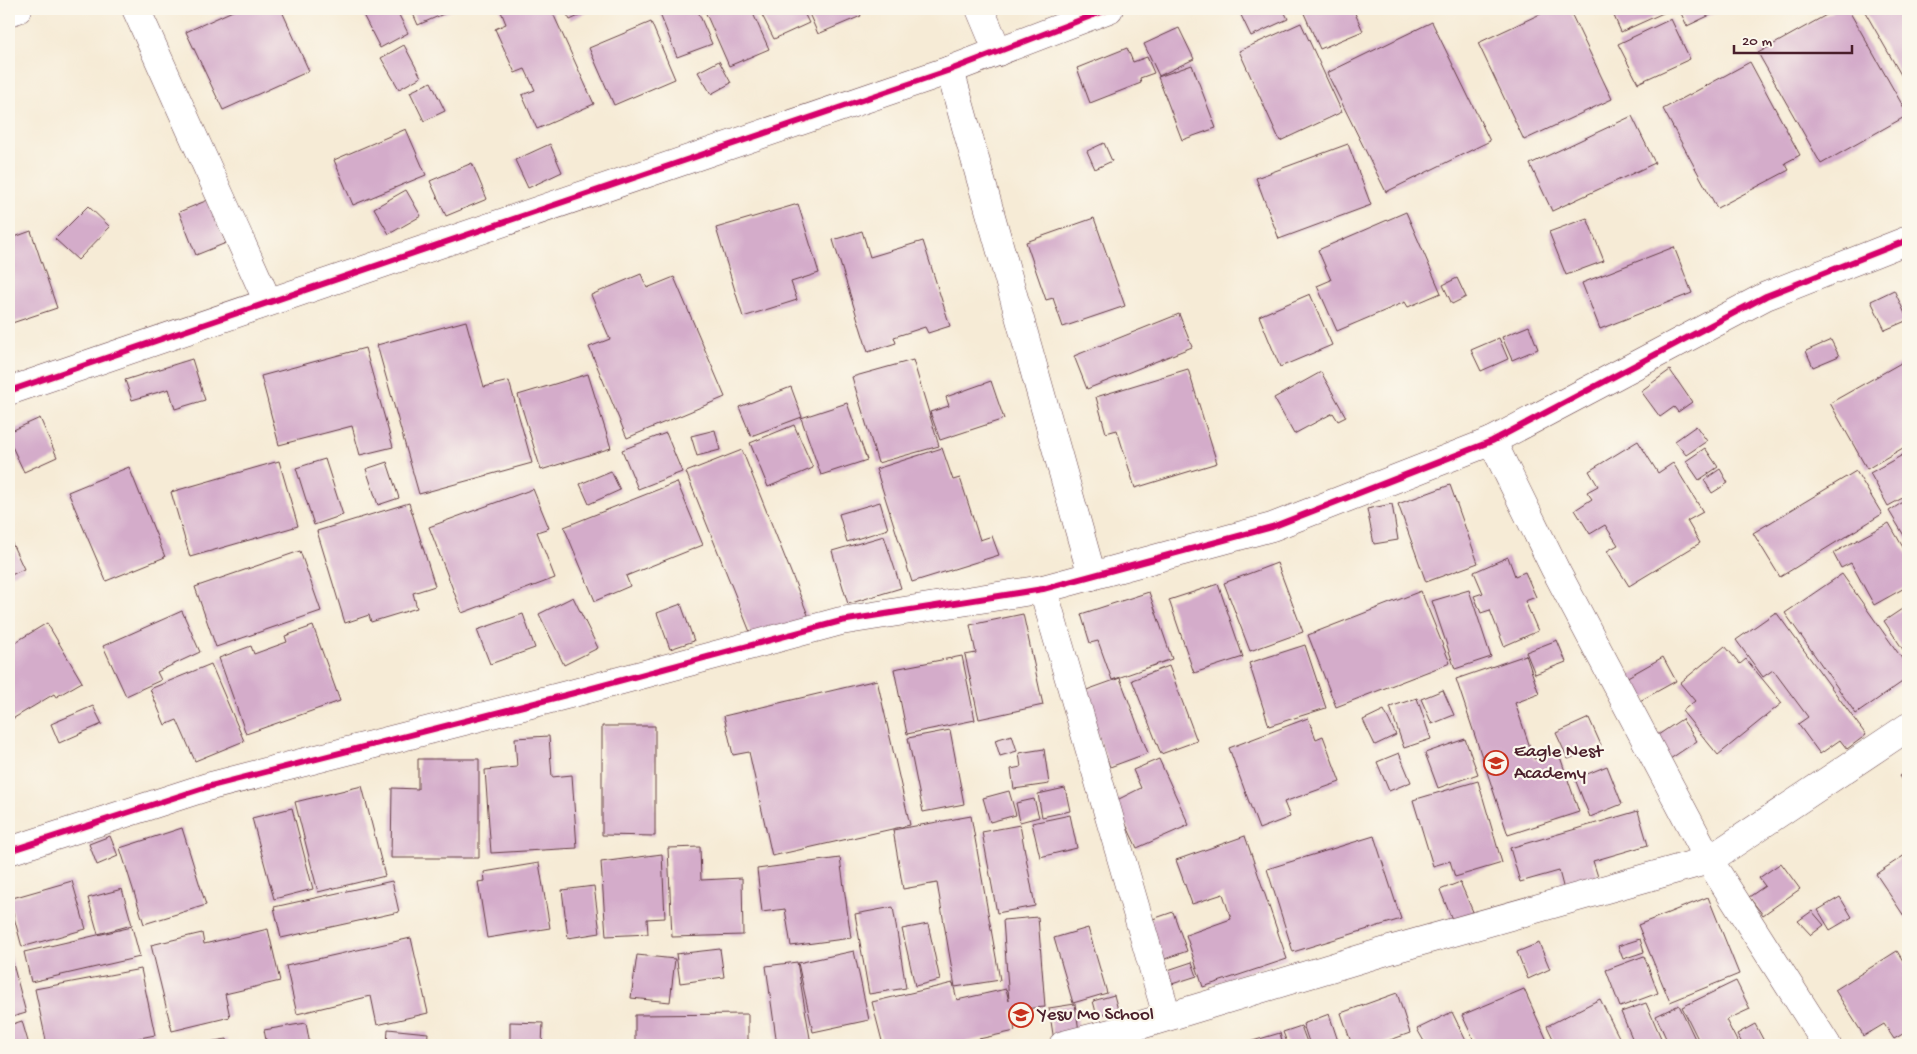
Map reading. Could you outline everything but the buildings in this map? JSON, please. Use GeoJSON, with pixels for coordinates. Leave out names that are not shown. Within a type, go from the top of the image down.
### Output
{"type":"FeatureCollection","features":[{"type":"Feature","properties":{"kind":"street"},"geometry":{"type":"LineString","coordinates":[[9,12],[18,9]]}},
{"type":"Feature","properties":{"kind":"street"},"geometry":{"type":"LineString","coordinates":[[136,9],[268,302]]}},
{"type":"Feature","properties":{"kind":"street"},"geometry":{"type":"LineString","coordinates":[[980,9],[998,52]]}},
{"type":"Feature","properties":{"kind":"street"},"geometry":{"type":"LineString","coordinates":[[9,391],[950,70],[1108,9]]}},
{"type":"Feature","properties":{"kind":"street"},"geometry":{"type":"LineString","coordinates":[[950,70],[1092,576]]}},
{"type":"Feature","properties":{"kind":"street"},"geometry":{"type":"LineString","coordinates":[[9,851],[207,787],[574,693],[841,621],[1043,590],[1272,527],[1492,441],[1766,296],[1908,240]]}},
{"type":"Feature","properties":{"kind":"street"},"geometry":{"type":"LineString","coordinates":[[1492,441],[1555,570],[1709,860],[1827,1045]]}},
{"type":"Feature","properties":{"kind":"street"},"geometry":{"type":"LineString","coordinates":[[1043,590],[1167,1016]]}},
{"type":"Feature","properties":{"kind":"street"},"geometry":{"type":"LineString","coordinates":[[1063,1045],[1137,1036],[1167,1016],[1390,950],[1709,860],[1908,727]]}},
{"type":"Feature","properties":{"kind":"cycle path"},"geometry":{"type":"LineString","coordinates":[[9,391],[950,70],[1109,9]]}},
{"type":"Feature","properties":{"kind":"cycle path"},"geometry":{"type":"LineString","coordinates":[[9,851],[207,787],[574,693],[841,621],[1043,589],[1272,527],[1492,441],[1766,296],[1908,240]]}},
{"type":"Feature","properties":{"kind":"place","name":"Eagle Nest Academy"},"geometry":{"type":"Point","coordinates":[1496,763]}},
{"type":"Feature","properties":{"kind":"place","name":"Yesu Mo School"},"geometry":{"type":"Point","coordinates":[1021,1015]}}]}
